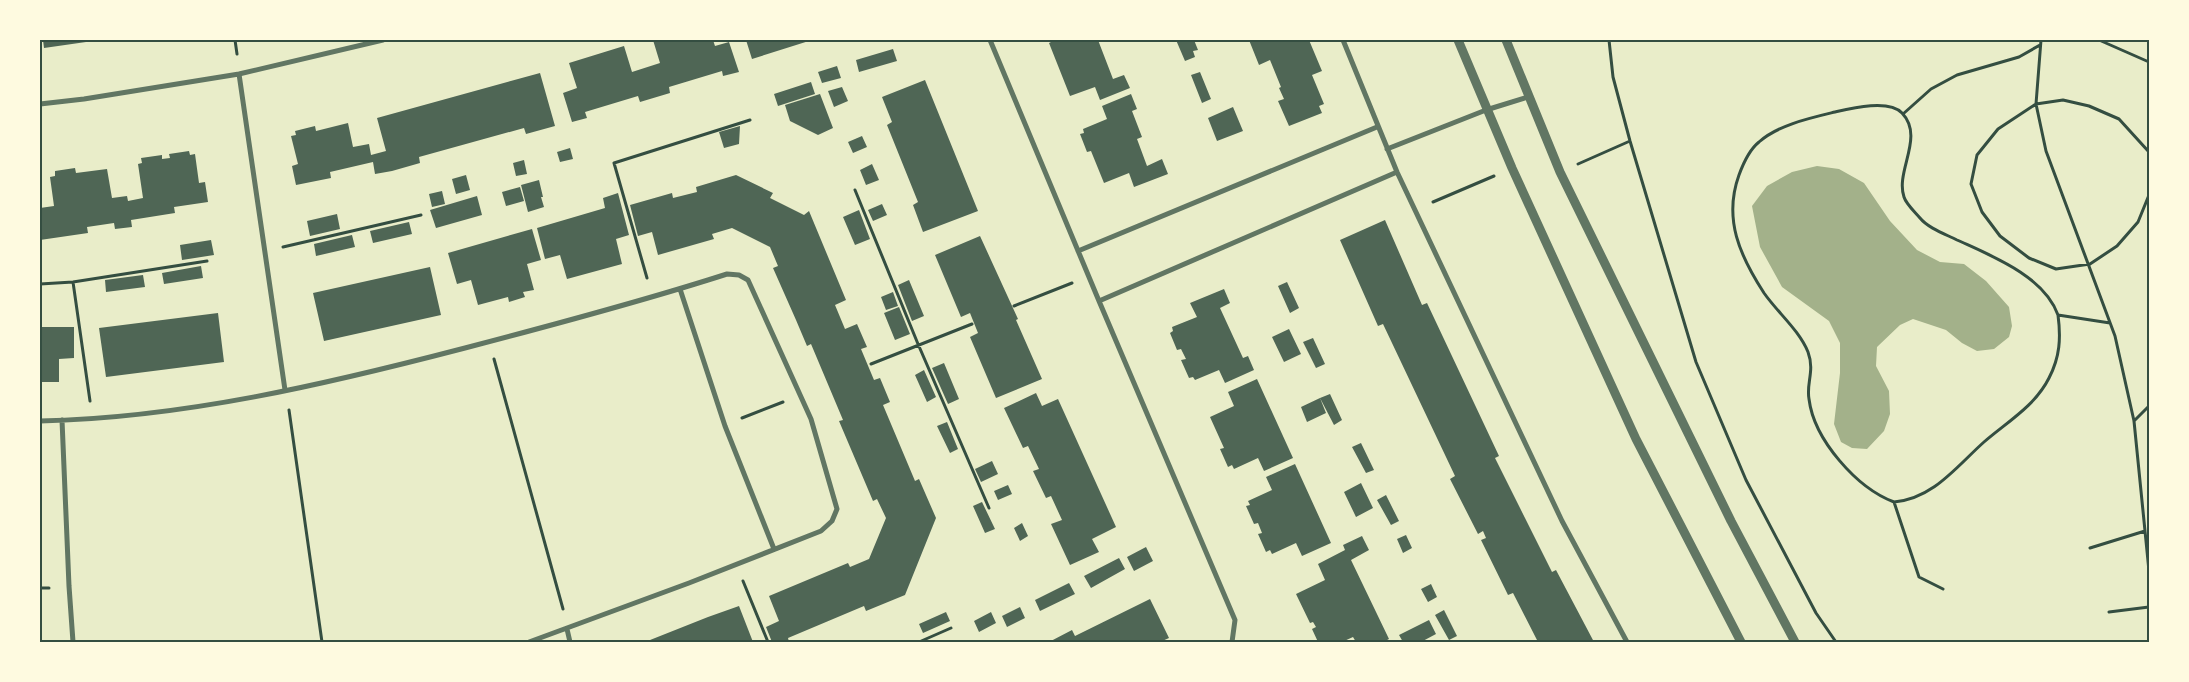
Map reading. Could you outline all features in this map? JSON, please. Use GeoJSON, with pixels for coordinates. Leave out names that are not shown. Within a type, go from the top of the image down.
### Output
{"type":"FeatureCollection","features":[{"type":"Feature","properties":{"kind":"street"},"geometry":{"type":"LineString","coordinates":[[40,104],[84,99],[239,74],[383,40]]}},
{"type":"Feature","properties":{"kind":"street"},"geometry":{"type":"LineString","coordinates":[[990,40],[1088,276],[1236,620],[1232,642]]}},
{"type":"Feature","properties":{"kind":"street"},"geometry":{"type":"LineString","coordinates":[[1343,40],[1397,172],[1562,521],[1627,642]]}},
{"type":"Feature","properties":{"kind":"street"},"geometry":{"type":"LineString","coordinates":[[1458,40],[1486,110],[1636,439],[1741,642]]}},
{"type":"Feature","properties":{"kind":"street"},"geometry":{"type":"LineString","coordinates":[[1506,40],[1560,172],[1731,521],[1795,642]]}},
{"type":"Feature","properties":{"kind":"street"},"geometry":{"type":"LineString","coordinates":[[239,74],[285,390]]}},
{"type":"Feature","properties":{"kind":"street"},"geometry":{"type":"LineString","coordinates":[[1387,149],[1486,110],[1528,97]]}},
{"type":"Feature","properties":{"kind":"street"},"geometry":{"type":"LineString","coordinates":[[1078,251],[1377,127]]}},
{"type":"Feature","properties":{"kind":"street"},"geometry":{"type":"LineString","coordinates":[[1099,301],[1397,172]]}},
{"type":"Feature","properties":{"kind":"street"},"geometry":{"type":"LineString","coordinates":[[40,421],[92,418],[221,402],[285,390],[386,369],[490,342],[653,298],[727,274],[739,275],[748,280],[811,419],[837,509],[832,521],[821,531],[736,565],[529,642]]}},
{"type":"Feature","properties":{"kind":"street"},"geometry":{"type":"LineString","coordinates":[[680,289],[726,426],[774,549]]}},
{"type":"Feature","properties":{"kind":"street"},"geometry":{"type":"LineString","coordinates":[[62,420],[68,586],[74,642]]}},
{"type":"Feature","properties":{"kind":"street"},"geometry":{"type":"LineString","coordinates":[[567,629],[570,642]]}},
{"type":"Feature","properties":{"kind":"path"},"geometry":{"type":"LineString","coordinates":[[1610,40],[1613,78],[1625,123],[1696,362],[1746,480],[1816,613],[1836,642]]}},
{"type":"Feature","properties":{"kind":"path"},"geometry":{"type":"LineString","coordinates":[[2041,40],[2036,104],[2046,151],[2067,210],[2090,264],[2110,322],[2134,421],[2149,571]]}},
{"type":"Feature","properties":{"kind":"path"},"geometry":{"type":"LineString","coordinates":[[2099,40],[2149,62]]}},
{"type":"Feature","properties":{"kind":"path"},"geometry":{"type":"LineString","coordinates":[[1903,114],[1931,89],[1957,75],[2019,57],[2040,45]]}},
{"type":"Feature","properties":{"kind":"path"},"geometry":{"type":"LineString","coordinates":[[2149,152],[2119,119],[2089,106],[2063,100],[2036,104],[1998,129],[1978,155],[1971,184],[1982,212],[2000,236],[2029,258],[2056,269],[2090,264],[2117,246],[2138,222],[2149,195]]}},
{"type":"Feature","properties":{"kind":"path"},"geometry":{"type":"LineString","coordinates":[[1880,105],[1898,110],[1907,121],[1912,141],[1902,186],[1904,199],[1922,221],[1986,253],[2035,281],[2054,304],[2058,315],[2061,335],[2057,358],[2048,379],[2033,400],[1938,485],[1904,501],[1894,502],[1884,498],[1867,487],[1826,443],[1813,418],[1808,398],[1812,374],[1808,354],[1798,335],[1764,293],[1745,261],[1731,214],[1735,186],[1744,161],[1758,142],[1776,131],[1811,118],[1850,108],[1880,105]]}},
{"type":"Feature","properties":{"kind":"path"},"geometry":{"type":"LineString","coordinates":[[653,298],[614,163],[750,120]]}},
{"type":"Feature","properties":{"kind":"path"},"geometry":{"type":"LineString","coordinates":[[855,190],[988,508]]}},
{"type":"Feature","properties":{"kind":"path"},"geometry":{"type":"LineString","coordinates":[[264,251],[421,215]]}},
{"type":"Feature","properties":{"kind":"path"},"geometry":{"type":"LineString","coordinates":[[40,284],[73,282],[207,261]]}},
{"type":"Feature","properties":{"kind":"path"},"geometry":{"type":"LineString","coordinates":[[1014,306],[1088,276]]}},
{"type":"Feature","properties":{"kind":"path"},"geometry":{"type":"LineString","coordinates":[[73,282],[92,418]]}},
{"type":"Feature","properties":{"kind":"path"},"geometry":{"type":"LineString","coordinates":[[2058,315],[2110,322]]}},
{"type":"Feature","properties":{"kind":"path"},"geometry":{"type":"LineString","coordinates":[[871,364],[972,324]]}},
{"type":"Feature","properties":{"kind":"path"},"geometry":{"type":"LineString","coordinates":[[490,342],[567,629]]}},
{"type":"Feature","properties":{"kind":"path"},"geometry":{"type":"LineString","coordinates":[[285,390],[322,642]]}},
{"type":"Feature","properties":{"kind":"path"},"geometry":{"type":"LineString","coordinates":[[726,426],[801,394]]}},
{"type":"Feature","properties":{"kind":"path"},"geometry":{"type":"LineString","coordinates":[[2134,421],[2149,406]]}},
{"type":"Feature","properties":{"kind":"path"},"geometry":{"type":"LineString","coordinates":[[1894,502],[1919,577],[1943,588]]}},
{"type":"Feature","properties":{"kind":"path"},"geometry":{"type":"LineString","coordinates":[[2090,548],[2145,531]]}},
{"type":"Feature","properties":{"kind":"path"},"geometry":{"type":"LineString","coordinates":[[736,565],[768,642]]}},
{"type":"Feature","properties":{"kind":"path"},"geometry":{"type":"LineString","coordinates":[[2109,612],[2149,607]]}},
{"type":"Feature","properties":{"kind":"path"},"geometry":{"type":"LineString","coordinates":[[919,642],[951,628]]}},
{"type":"Feature","properties":{"kind":"shaded area"},"geometry":{"type":"Polygon","coordinates":[[[1817,166],[1839,169],[1864,183],[1890,221],[1917,250],[1940,262],[1964,264],[1986,281],[2009,307],[2012,326],[2009,337],[1994,349],[1977,351],[1962,343],[1946,330],[1913,319],[1900,325],[1877,347],[1876,366],[1889,391],[1890,414],[1884,431],[1867,449],[1852,448],[1841,442],[1834,424],[1840,373],[1840,343],[1829,321],[1782,287],[1760,247],[1752,206],[1767,186],[1792,172],[1817,166]]]}},
{"type":"Feature","properties":{"kind":"building"},"geometry":{"type":"Polygon","coordinates":[[[43,40],[93,40],[93,41],[44,48],[43,40]]]}},
{"type":"Feature","properties":{"kind":"building"},"geometry":{"type":"Polygon","coordinates":[[[653,40],[713,40],[715,46],[729,42],[739,72],[723,76],[722,71],[669,87],[670,93],[640,102],[638,96],[585,112],[587,118],[572,122],[563,93],[577,88],[569,63],[624,46],[632,72],[660,63],[653,40]]]}},
{"type":"Feature","properties":{"kind":"building"},"geometry":{"type":"Polygon","coordinates":[[[746,40],[812,40],[752,59],[746,40]]]}},
{"type":"Feature","properties":{"kind":"building"},"geometry":{"type":"Polygon","coordinates":[[[1055,40],[1098,40],[1113,79],[1124,75],[1130,88],[1100,100],[1095,87],[1070,96],[1049,43],[1055,40]]]}},
{"type":"Feature","properties":{"kind":"building"},"geometry":{"type":"Polygon","coordinates":[[[1176,40],[1194,40],[1198,50],[1193,51],[1195,57],[1185,61],[1176,40]]]}},
{"type":"Feature","properties":{"kind":"building"},"geometry":{"type":"Polygon","coordinates":[[[1249,40],[1309,40],[1322,71],[1312,75],[1324,104],[1319,106],[1322,113],[1289,126],[1278,101],[1284,99],[1270,60],[1259,65],[1249,40]]]}},
{"type":"Feature","properties":{"kind":"building"},"geometry":{"type":"Polygon","coordinates":[[[893,49],[897,61],[859,72],[856,60],[893,49]]]}},
{"type":"Feature","properties":{"kind":"building"},"geometry":{"type":"Polygon","coordinates":[[[837,66],[841,78],[822,83],[818,72],[837,66]]]}},
{"type":"Feature","properties":{"kind":"building"},"geometry":{"type":"Polygon","coordinates":[[[1200,72],[1211,99],[1202,103],[1191,75],[1200,72]]]}},
{"type":"Feature","properties":{"kind":"building"},"geometry":{"type":"Polygon","coordinates":[[[540,73],[555,126],[526,134],[524,128],[419,157],[420,163],[392,171],[375,174],[373,162],[330,172],[331,178],[296,185],[292,166],[298,164],[291,136],[296,135],[295,131],[315,126],[316,131],[348,123],[353,147],[369,144],[371,155],[386,151],[377,118],[540,73]]]}},
{"type":"Feature","properties":{"kind":"building"},"geometry":{"type":"Polygon","coordinates":[[[925,80],[978,211],[923,232],[913,205],[918,202],[887,125],[892,122],[882,97],[925,80]]]}},
{"type":"Feature","properties":{"kind":"building"},"geometry":{"type":"Polygon","coordinates":[[[811,82],[815,94],[778,106],[774,94],[811,82]]]}},
{"type":"Feature","properties":{"kind":"building"},"geometry":{"type":"Polygon","coordinates":[[[842,87],[848,101],[834,107],[828,91],[842,87]]]}},
{"type":"Feature","properties":{"kind":"building"},"geometry":{"type":"Polygon","coordinates":[[[820,94],[833,128],[818,135],[790,121],[785,105],[820,94]]]}},
{"type":"Feature","properties":{"kind":"building"},"geometry":{"type":"Polygon","coordinates":[[[1131,94],[1137,109],[1132,111],[1142,137],[1137,139],[1147,166],[1162,159],[1168,174],[1134,187],[1129,173],[1104,183],[1091,151],[1087,152],[1080,134],[1084,133],[1083,129],[1107,119],[1102,106],[1131,94]]]}},
{"type":"Feature","properties":{"kind":"building"},"geometry":{"type":"Polygon","coordinates":[[[1233,107],[1243,131],[1217,141],[1208,118],[1233,107]]]}},
{"type":"Feature","properties":{"kind":"building"},"geometry":{"type":"Polygon","coordinates":[[[740,126],[739,144],[724,148],[719,132],[740,126]]]}},
{"type":"Feature","properties":{"kind":"building"},"geometry":{"type":"Polygon","coordinates":[[[862,136],[867,147],[853,153],[848,142],[862,136]]]}},
{"type":"Feature","properties":{"kind":"building"},"geometry":{"type":"Polygon","coordinates":[[[570,148],[573,159],[560,162],[557,152],[570,148]]]}},
{"type":"Feature","properties":{"kind":"building"},"geometry":{"type":"Polygon","coordinates":[[[189,151],[190,155],[195,154],[199,183],[205,182],[208,202],[174,207],[175,213],[131,220],[132,227],[115,229],[114,223],[87,227],[88,233],[40,240],[40,208],[54,206],[50,177],[55,176],[55,171],[75,168],[76,173],[107,169],[112,198],[127,196],[128,201],[143,198],[138,164],[142,163],[141,158],[162,155],[162,159],[170,158],[169,154],[189,151]]]}},
{"type":"Feature","properties":{"kind":"building"},"geometry":{"type":"Polygon","coordinates":[[[524,160],[527,174],[516,176],[513,163],[524,160]]]}},
{"type":"Feature","properties":{"kind":"building"},"geometry":{"type":"Polygon","coordinates":[[[872,164],[879,180],[866,185],[860,170],[872,164]]]}},
{"type":"Feature","properties":{"kind":"building"},"geometry":{"type":"Polygon","coordinates":[[[466,175],[470,190],[456,194],[452,179],[466,175]]]}},
{"type":"Feature","properties":{"kind":"building"},"geometry":{"type":"Polygon","coordinates":[[[736,175],[773,193],[770,198],[804,215],[809,211],[846,300],[835,305],[845,329],[857,324],[867,347],[861,349],[874,380],[880,378],[890,402],[883,405],[915,481],[919,479],[936,518],[905,595],[866,611],[864,606],[788,638],[789,642],[772,642],[766,627],[779,621],[769,596],[848,563],[850,567],[869,559],[886,518],[877,499],[873,501],[839,421],[843,420],[811,344],[807,346],[773,268],[778,266],[770,247],[732,228],[712,234],[714,239],[658,255],[652,232],[638,236],[630,205],[672,193],[673,198],[697,192],[696,187],[736,175]]]}},
{"type":"Feature","properties":{"kind":"building"},"geometry":{"type":"Polygon","coordinates":[[[539,180],[544,207],[528,212],[521,185],[539,180]]]}},
{"type":"Feature","properties":{"kind":"building"},"geometry":{"type":"Polygon","coordinates":[[[520,187],[524,201],[506,206],[502,192],[520,187]]]}},
{"type":"Feature","properties":{"kind":"building"},"geometry":{"type":"Polygon","coordinates":[[[442,191],[445,204],[432,207],[429,194],[442,191]]]}},
{"type":"Feature","properties":{"kind":"building"},"geometry":{"type":"Polygon","coordinates":[[[618,193],[629,235],[616,239],[622,264],[567,279],[560,255],[545,259],[537,228],[605,208],[603,198],[618,193]]]}},
{"type":"Feature","properties":{"kind":"building"},"geometry":{"type":"Polygon","coordinates":[[[477,196],[482,215],[436,228],[430,210],[477,196]]]}},
{"type":"Feature","properties":{"kind":"building"},"geometry":{"type":"Polygon","coordinates":[[[882,204],[887,215],[873,221],[868,210],[882,204]]]}},
{"type":"Feature","properties":{"kind":"building"},"geometry":{"type":"Polygon","coordinates":[[[859,210],[870,239],[855,245],[843,217],[859,210]]]}},
{"type":"Feature","properties":{"kind":"building"},"geometry":{"type":"Polygon","coordinates":[[[337,214],[340,229],[310,236],[307,221],[337,214]]]}},
{"type":"Feature","properties":{"kind":"building"},"geometry":{"type":"Polygon","coordinates":[[[1385,220],[1422,305],[1427,303],[1499,456],[1495,458],[1552,572],[1556,570],[1594,642],[1538,642],[1513,593],[1508,595],[1481,540],[1486,538],[1483,531],[1478,534],[1450,479],[1455,476],[1383,324],[1378,326],[1340,240],[1385,220]]]}},
{"type":"Feature","properties":{"kind":"building"},"geometry":{"type":"Polygon","coordinates":[[[409,222],[412,234],[373,243],[370,231],[409,222]]]}},
{"type":"Feature","properties":{"kind":"building"},"geometry":{"type":"Polygon","coordinates":[[[532,229],[541,260],[527,264],[534,290],[523,292],[525,297],[509,302],[508,297],[478,305],[471,280],[457,284],[448,253],[532,229]]]}},
{"type":"Feature","properties":{"kind":"building"},"geometry":{"type":"Polygon","coordinates":[[[352,235],[355,247],[316,256],[314,244],[352,235]]]}},
{"type":"Feature","properties":{"kind":"building"},"geometry":{"type":"Polygon","coordinates":[[[980,236],[1018,319],[1016,320],[1042,379],[996,398],[970,337],[978,333],[970,313],[961,317],[935,255],[980,236]]]}},
{"type":"Feature","properties":{"kind":"building"},"geometry":{"type":"Polygon","coordinates":[[[211,240],[214,255],[182,260],[180,245],[211,240]]]}},
{"type":"Feature","properties":{"kind":"building"},"geometry":{"type":"Polygon","coordinates":[[[201,266],[203,278],[164,284],[162,273],[201,266]]]}},
{"type":"Feature","properties":{"kind":"building"},"geometry":{"type":"Polygon","coordinates":[[[430,267],[441,315],[324,341],[313,293],[430,267]]]}},
{"type":"Feature","properties":{"kind":"building"},"geometry":{"type":"Polygon","coordinates":[[[143,275],[145,287],[106,292],[105,280],[143,275]]]}},
{"type":"Feature","properties":{"kind":"building"},"geometry":{"type":"Polygon","coordinates":[[[909,280],[924,316],[912,321],[898,285],[909,280]]]}},
{"type":"Feature","properties":{"kind":"building"},"geometry":{"type":"Polygon","coordinates":[[[1287,282],[1299,308],[1290,313],[1278,286],[1287,282]]]}},
{"type":"Feature","properties":{"kind":"building"},"geometry":{"type":"Polygon","coordinates":[[[1224,289],[1230,303],[1220,308],[1243,358],[1248,356],[1254,370],[1225,383],[1219,370],[1195,380],[1193,377],[1189,378],[1181,360],[1186,359],[1181,349],[1177,350],[1170,333],[1173,331],[1172,327],[1197,317],[1190,303],[1224,289]]]}},
{"type":"Feature","properties":{"kind":"building"},"geometry":{"type":"Polygon","coordinates":[[[893,292],[898,306],[886,310],[881,297],[893,292]]]}},
{"type":"Feature","properties":{"kind":"building"},"geometry":{"type":"Polygon","coordinates":[[[899,307],[910,334],[895,340],[884,313],[899,307]]]}},
{"type":"Feature","properties":{"kind":"building"},"geometry":{"type":"Polygon","coordinates":[[[218,313],[224,362],[106,377],[99,328],[218,313]]]}},
{"type":"Feature","properties":{"kind":"building"},"geometry":{"type":"Polygon","coordinates":[[[40,327],[74,327],[74,358],[59,359],[59,382],[40,382],[40,327]]]}},
{"type":"Feature","properties":{"kind":"building"},"geometry":{"type":"Polygon","coordinates":[[[1289,329],[1301,354],[1284,362],[1272,337],[1289,329]]]}},
{"type":"Feature","properties":{"kind":"building"},"geometry":{"type":"Polygon","coordinates":[[[1313,338],[1325,364],[1316,368],[1303,342],[1313,338]]]}},
{"type":"Feature","properties":{"kind":"building"},"geometry":{"type":"Polygon","coordinates":[[[944,363],[959,399],[948,404],[932,368],[944,363]]]}},
{"type":"Feature","properties":{"kind":"building"},"geometry":{"type":"Polygon","coordinates":[[[924,370],[936,397],[927,402],[915,375],[924,370]]]}},
{"type":"Feature","properties":{"kind":"building"},"geometry":{"type":"Polygon","coordinates":[[[1257,379],[1293,458],[1264,471],[1258,458],[1234,469],[1232,465],[1228,467],[1220,449],[1224,448],[1210,417],[1234,406],[1228,392],[1257,379]]]}},
{"type":"Feature","properties":{"kind":"building"},"geometry":{"type":"Polygon","coordinates":[[[1036,393],[1042,406],[1058,399],[1116,527],[1092,539],[1099,552],[1070,565],[1051,524],[1062,520],[1051,496],[1046,498],[1033,471],[1039,469],[1028,446],[1023,448],[1004,408],[1036,393]]]}},
{"type":"Feature","properties":{"kind":"building"},"geometry":{"type":"Polygon","coordinates":[[[1330,394],[1342,420],[1334,425],[1320,398],[1330,394]]]}},
{"type":"Feature","properties":{"kind":"building"},"geometry":{"type":"Polygon","coordinates":[[[1320,398],[1326,413],[1307,422],[1301,407],[1320,398]]]}},
{"type":"Feature","properties":{"kind":"building"},"geometry":{"type":"Polygon","coordinates":[[[947,422],[958,449],[950,453],[937,426],[947,422]]]}},
{"type":"Feature","properties":{"kind":"building"},"geometry":{"type":"Polygon","coordinates":[[[1361,443],[1374,470],[1366,473],[1352,447],[1361,443]]]}},
{"type":"Feature","properties":{"kind":"building"},"geometry":{"type":"Polygon","coordinates":[[[992,461],[998,474],[981,482],[975,469],[992,461]]]}},
{"type":"Feature","properties":{"kind":"building"},"geometry":{"type":"Polygon","coordinates":[[[1295,464],[1331,543],[1302,556],[1296,543],[1272,554],[1270,550],[1266,552],[1258,534],[1262,533],[1258,523],[1254,524],[1246,506],[1250,505],[1248,501],[1272,490],[1266,477],[1295,464]]]}},
{"type":"Feature","properties":{"kind":"building"},"geometry":{"type":"Polygon","coordinates":[[[1361,483],[1373,508],[1356,517],[1344,492],[1361,483]]]}},
{"type":"Feature","properties":{"kind":"building"},"geometry":{"type":"Polygon","coordinates":[[[1008,485],[1012,494],[998,500],[994,491],[1008,485]]]}},
{"type":"Feature","properties":{"kind":"building"},"geometry":{"type":"Polygon","coordinates":[[[1386,495],[1399,521],[1391,525],[1377,500],[1386,495]]]}},
{"type":"Feature","properties":{"kind":"building"},"geometry":{"type":"Polygon","coordinates":[[[982,502],[995,529],[985,533],[973,506],[982,502]]]}},
{"type":"Feature","properties":{"kind":"building"},"geometry":{"type":"Polygon","coordinates":[[[1022,523],[1028,536],[1020,541],[1014,528],[1022,523]]]}},
{"type":"Feature","properties":{"kind":"building"},"geometry":{"type":"Polygon","coordinates":[[[1406,535],[1412,548],[1403,553],[1397,539],[1406,535]]]}},
{"type":"Feature","properties":{"kind":"building"},"geometry":{"type":"Polygon","coordinates":[[[1362,536],[1369,550],[1351,560],[1389,639],[1383,642],[1356,642],[1353,637],[1342,642],[1318,642],[1312,629],[1316,627],[1313,622],[1310,623],[1296,594],[1325,580],[1318,564],[1345,550],[1343,545],[1362,536]]]}},
{"type":"Feature","properties":{"kind":"building"},"geometry":{"type":"Polygon","coordinates":[[[1146,547],[1153,561],[1134,571],[1127,557],[1146,547]]]}},
{"type":"Feature","properties":{"kind":"building"},"geometry":{"type":"Polygon","coordinates":[[[1119,558],[1125,569],[1091,588],[1084,576],[1119,558]]]}},
{"type":"Feature","properties":{"kind":"building"},"geometry":{"type":"Polygon","coordinates":[[[1069,583],[1075,594],[1040,611],[1035,600],[1069,583]]]}},
{"type":"Feature","properties":{"kind":"building"},"geometry":{"type":"Polygon","coordinates":[[[1431,584],[1437,597],[1428,602],[1421,589],[1431,584]]]}},
{"type":"Feature","properties":{"kind":"building"},"geometry":{"type":"Polygon","coordinates":[[[1150,599],[1169,638],[1160,642],[1049,642],[1072,630],[1075,636],[1150,599]]]}},
{"type":"Feature","properties":{"kind":"building"},"geometry":{"type":"Polygon","coordinates":[[[739,606],[753,642],[645,642],[708,617],[739,606]]]}},
{"type":"Feature","properties":{"kind":"building"},"geometry":{"type":"Polygon","coordinates":[[[1020,607],[1025,618],[1007,627],[1002,616],[1020,607]]]}},
{"type":"Feature","properties":{"kind":"building"},"geometry":{"type":"Polygon","coordinates":[[[1444,610],[1457,636],[1449,640],[1435,615],[1444,610]]]}},
{"type":"Feature","properties":{"kind":"building"},"geometry":{"type":"Polygon","coordinates":[[[946,612],[950,621],[923,633],[919,624],[946,612]]]}},
{"type":"Feature","properties":{"kind":"building"},"geometry":{"type":"Polygon","coordinates":[[[991,612],[996,623],[979,632],[974,621],[991,612]]]}},
{"type":"Feature","properties":{"kind":"building"},"geometry":{"type":"Polygon","coordinates":[[[1429,620],[1436,634],[1421,642],[1403,642],[1399,635],[1429,620]]]}}]}
